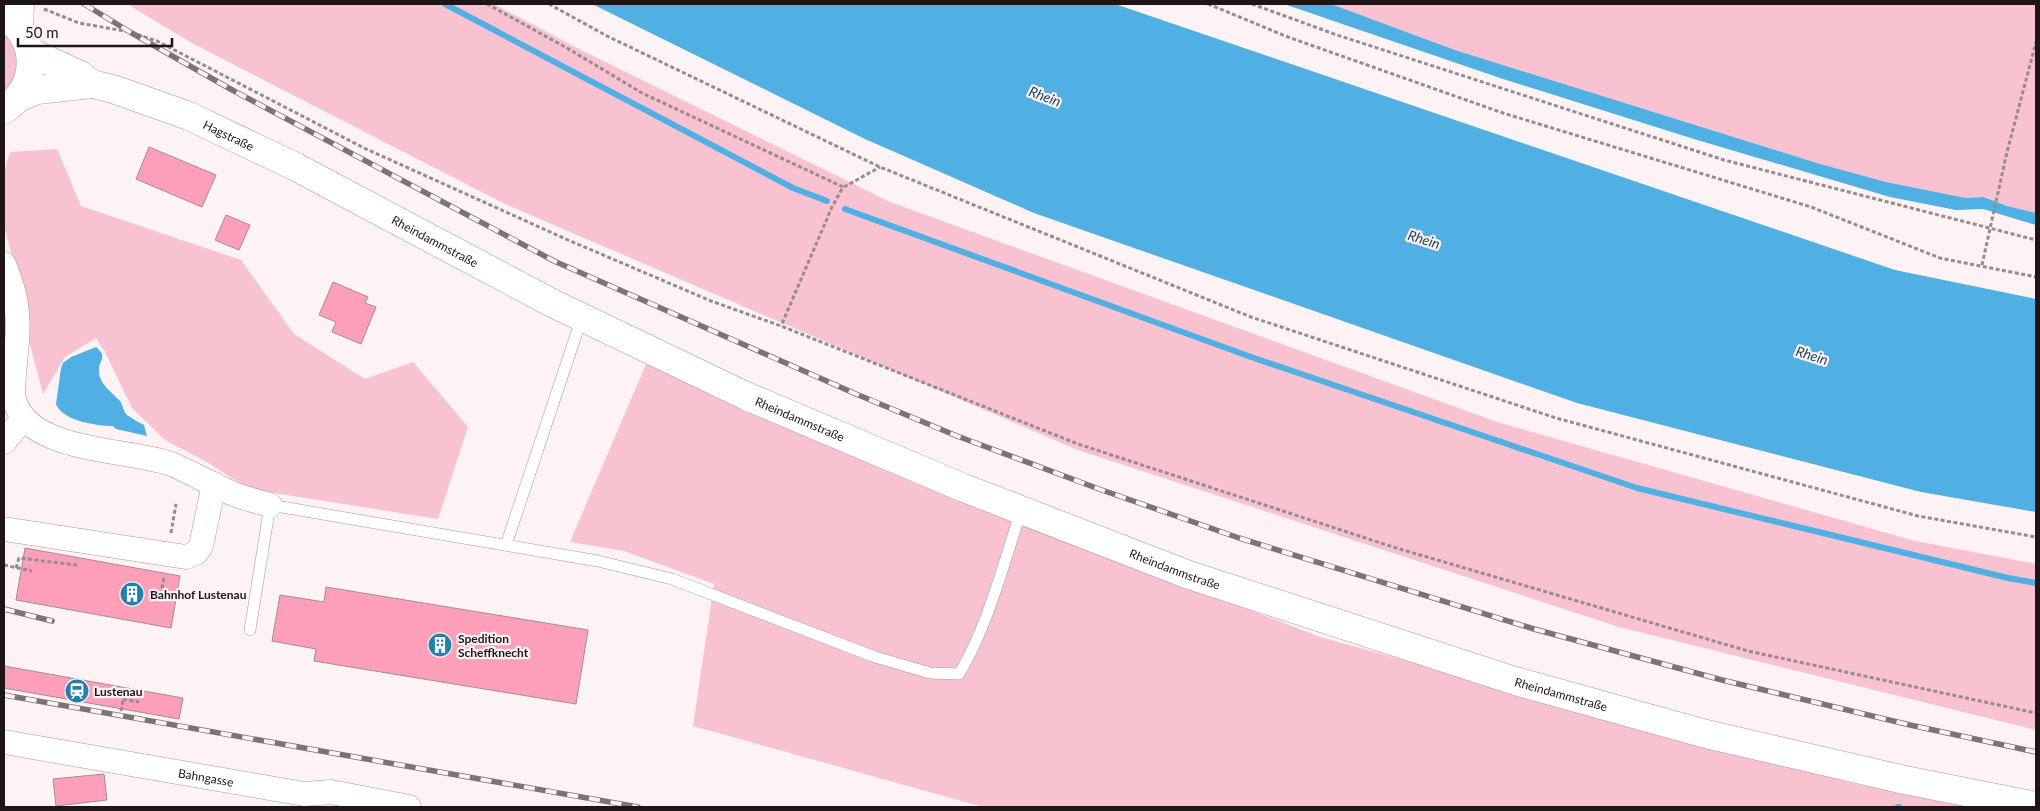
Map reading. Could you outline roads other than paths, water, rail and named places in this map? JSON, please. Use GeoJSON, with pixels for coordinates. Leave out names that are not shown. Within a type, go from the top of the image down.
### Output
{"type":"FeatureCollection","features":[{"type":"Feature","properties":{"kind":"main road","name":"Hagstraße"},"geometry":{"type":"LineString","coordinates":[[23,22],[92,84]]}},
{"type":"Feature","properties":{"kind":"main road","name":"Hagstraße"},"geometry":{"type":"LineString","coordinates":[[12,103],[28,83],[31,68],[23,22]]}},
{"type":"Feature","properties":{"kind":"main road","name":"Hagstraße"},"geometry":{"type":"LineString","coordinates":[[12,103],[37,90],[92,84],[113,89],[189,116],[260,148],[361,201]]}},
{"type":"Feature","properties":{"kind":"main road","name":"Rheindammstraße"},"geometry":{"type":"LineString","coordinates":[[361,201],[552,303],[746,396],[1021,511],[1189,575],[1512,680],[1706,734],[1905,780],[2036,806]]}},
{"type":"Feature","properties":{"kind":"street"},"geometry":{"type":"LineString","coordinates":[[4,264],[13,288],[17,306],[13,394],[14,403],[23,419],[44,434],[70,443],[155,459],[186,470],[237,496],[270,505]]}},
{"type":"Feature","properties":{"kind":"street"},"geometry":{"type":"LineString","coordinates":[[4,442],[23,419]]}},
{"type":"Feature","properties":{"kind":"street"},"geometry":{"type":"LineString","coordinates":[[4,529],[186,557],[196,553],[201,546],[214,484]]}},
{"type":"Feature","properties":{"kind":"street","name":"Bahngasse"},"geometry":{"type":"LineString","coordinates":[[4,742],[304,794],[331,792],[409,807]]}},
{"type":"Feature","properties":{"kind":"lane"},"geometry":{"type":"LineString","coordinates":[[506,545],[582,317]]}},
{"type":"Feature","properties":{"kind":"lane"},"geometry":{"type":"LineString","coordinates":[[250,630],[270,505],[598,561],[672,579],[875,656],[930,673],[959,674],[970,656],[1021,511]]}},
{"type":"Feature","properties":{"kind":"water","name":"Rhein"},"geometry":{"type":"Polygon","coordinates":[[[592,4],[1115,4],[1895,270],[2036,299],[2036,512],[1921,492],[1577,403],[1034,213],[865,139],[592,4]]]}},
{"type":"Feature","properties":{"kind":"water"},"geometry":{"type":"Polygon","coordinates":[[[1284,4],[1331,4],[1455,50],[1817,163],[1886,182],[1966,198],[1984,197],[2007,206],[2036,213],[2036,225],[1983,209],[1956,210],[1890,197],[1694,139],[1503,79],[1284,4]]]}},
{"type":"Feature","properties":{"kind":"water"},"geometry":{"type":"Polygon","coordinates":[[[96,347],[102,354],[99,368],[101,380],[120,401],[127,415],[144,425],[147,436],[116,429],[113,426],[90,424],[81,421],[65,415],[56,404],[63,363],[71,357],[96,347]]]}},
{"type":"Feature","properties":{"kind":"waterway"},"geometry":{"type":"LineString","coordinates":[[445,4],[793,188],[827,201]]}},
{"type":"Feature","properties":{"kind":"waterway"},"geometry":{"type":"LineString","coordinates":[[845,209],[1251,357],[1637,488],[2008,578],[2036,583]]}},
{"type":"Feature","properties":{"kind":"railway"},"geometry":{"type":"LineString","coordinates":[[84,4],[234,91],[554,261],[856,394],[957,436],[1099,489],[1239,538],[1534,629],[1722,680],[1910,725],[2036,752]]}},
{"type":"Feature","properties":{"kind":"railway"},"geometry":{"type":"LineString","coordinates":[[4,609],[52,621]]}},
{"type":"Feature","properties":{"kind":"railway"},"geometry":{"type":"LineString","coordinates":[[4,695],[638,807]]}},
{"type":"Feature","properties":{"kind":"place","name":"Bahnhof Lustenau"},"geometry":{"type":"Point","coordinates":[132,594]}},
{"type":"Feature","properties":{"kind":"place","name":"Spedition Scheffknecht"},"geometry":{"type":"Point","coordinates":[440,645]}},
{"type":"Feature","properties":{"kind":"place","name":"Lustenau"},"geometry":{"type":"Point","coordinates":[77,691]}}]}
